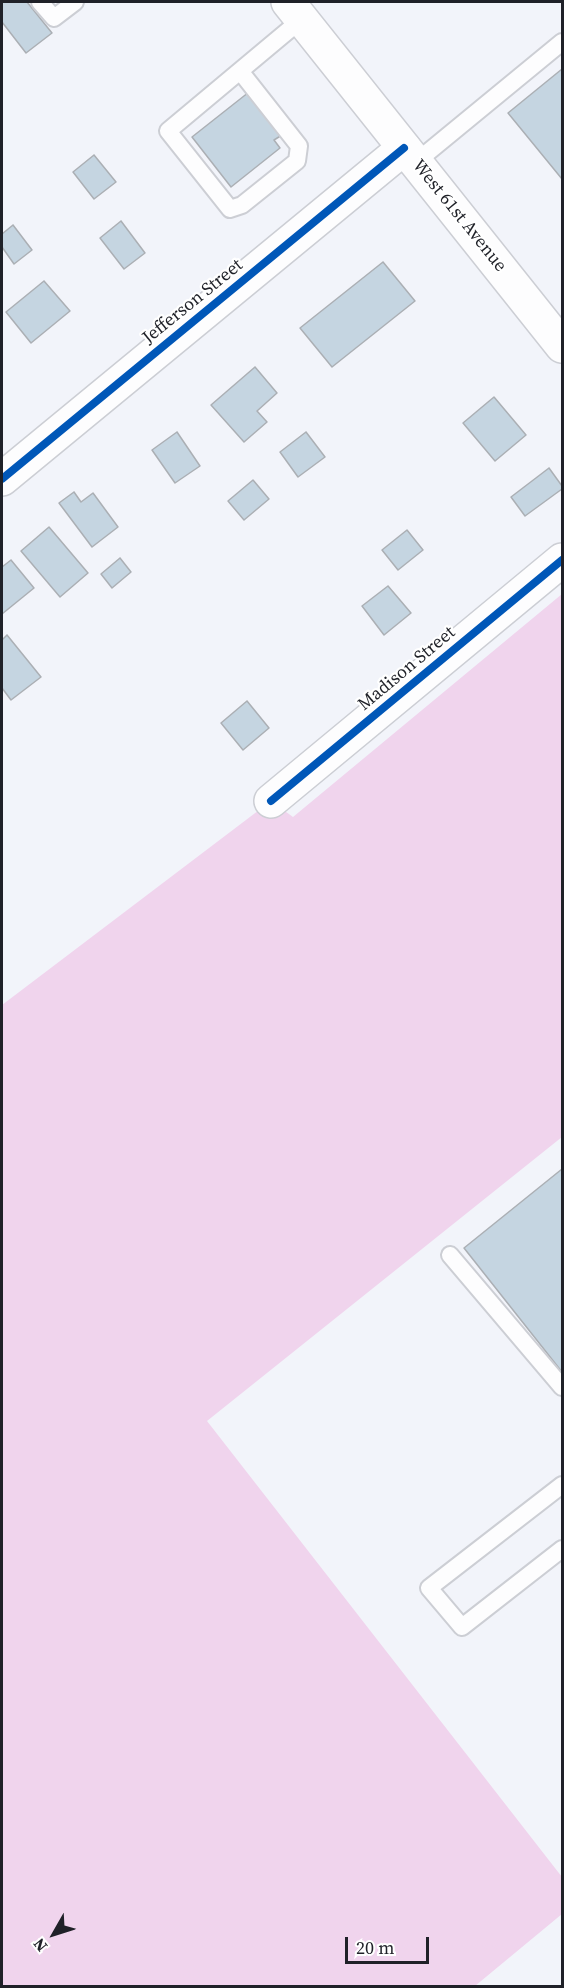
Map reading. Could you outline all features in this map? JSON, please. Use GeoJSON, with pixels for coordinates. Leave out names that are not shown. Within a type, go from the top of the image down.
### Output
{"type":"FeatureCollection","features":[{"type":"Feature","properties":{"kind":"street","name":"West 61st Avenue"},"geometry":{"type":"LineString","coordinates":[[295,10],[562,346]]}},
{"type":"Feature","properties":{"kind":"street","name":"Jefferson Street"},"geometry":{"type":"LineString","coordinates":[[2,479],[410,155]]}},
{"type":"Feature","properties":{"kind":"street","name":"Madison Street"},"geometry":{"type":"LineString","coordinates":[[271,801],[562,560]]}},
{"type":"Feature","properties":{"kind":"lane"},"geometry":{"type":"LineString","coordinates":[[40,2],[54,18],[75,2]]}},
{"type":"Feature","properties":{"kind":"lane"},"geometry":{"type":"LineString","coordinates":[[240,71],[299,146],[297,161],[242,205],[230,209],[168,131],[240,71],[295,10]]}},
{"type":"Feature","properties":{"kind":"lane"},"geometry":{"type":"LineString","coordinates":[[410,155],[562,42]]}},
{"type":"Feature","properties":{"kind":"lane"},"geometry":{"type":"LineString","coordinates":[[450,1255],[562,1387]]}},
{"type":"Feature","properties":{"kind":"lane"},"geometry":{"type":"LineString","coordinates":[[562,1485],[429,1588],[462,1627],[562,1550]]}},
{"type":"Feature","properties":{"kind":"shaded area"},"geometry":{"type":"Polygon","coordinates":[[[562,594],[562,1137],[207,1421],[562,1877],[562,1914],[475,1986],[2,1986],[2,1005],[271,801],[293,817],[562,594]]]}},
{"type":"Feature","properties":{"kind":"building"},"geometry":{"type":"Polygon","coordinates":[[[2,2],[27,2],[52,33],[26,53],[2,22],[2,2]]]}},
{"type":"Feature","properties":{"kind":"building"},"geometry":{"type":"Polygon","coordinates":[[[562,69],[562,179],[508,113],[562,69]]]}},
{"type":"Feature","properties":{"kind":"building"},"geometry":{"type":"Polygon","coordinates":[[[249,92],[282,135],[274,140],[280,148],[231,187],[192,137],[249,92]]]}},
{"type":"Feature","properties":{"kind":"building"},"geometry":{"type":"Polygon","coordinates":[[[94,155],[116,182],[94,199],[73,172],[94,155]]]}},
{"type":"Feature","properties":{"kind":"building"},"geometry":{"type":"Polygon","coordinates":[[[121,221],[145,253],[124,269],[100,238],[121,221]]]}},
{"type":"Feature","properties":{"kind":"building"},"geometry":{"type":"Polygon","coordinates":[[[13,225],[32,250],[14,264],[2,247],[2,234],[13,225]]]}},
{"type":"Feature","properties":{"kind":"building"},"geometry":{"type":"Polygon","coordinates":[[[383,262],[415,301],[332,367],[300,328],[383,262]]]}},
{"type":"Feature","properties":{"kind":"building"},"geometry":{"type":"Polygon","coordinates":[[[44,281],[70,311],[31,343],[6,312],[44,281]]]}},
{"type":"Feature","properties":{"kind":"building"},"geometry":{"type":"Polygon","coordinates":[[[255,367],[277,393],[257,411],[267,422],[244,442],[211,405],[255,367]]]}},
{"type":"Feature","properties":{"kind":"building"},"geometry":{"type":"Polygon","coordinates":[[[494,397],[526,435],[495,461],[463,423],[494,397]]]}},
{"type":"Feature","properties":{"kind":"building"},"geometry":{"type":"Polygon","coordinates":[[[177,432],[200,466],[175,483],[152,450],[177,432]]]}},
{"type":"Feature","properties":{"kind":"building"},"geometry":{"type":"Polygon","coordinates":[[[306,432],[325,457],[298,477],[280,452],[306,432]]]}},
{"type":"Feature","properties":{"kind":"building"},"geometry":{"type":"Polygon","coordinates":[[[549,468],[562,489],[525,516],[511,497],[549,468]]]}},
{"type":"Feature","properties":{"kind":"building"},"geometry":{"type":"Polygon","coordinates":[[[253,480],[269,499],[244,520],[228,501],[253,480]]]}},
{"type":"Feature","properties":{"kind":"building"},"geometry":{"type":"Polygon","coordinates":[[[74,492],[81,502],[93,493],[118,527],[92,547],[59,503],[74,492]]]}},
{"type":"Feature","properties":{"kind":"building"},"geometry":{"type":"Polygon","coordinates":[[[49,527],[88,573],[60,597],[21,551],[49,527]]]}},
{"type":"Feature","properties":{"kind":"building"},"geometry":{"type":"Polygon","coordinates":[[[407,530],[423,550],[398,570],[382,550],[407,530]]]}},
{"type":"Feature","properties":{"kind":"building"},"geometry":{"type":"Polygon","coordinates":[[[120,558],[131,572],[112,588],[101,574],[120,558]]]}},
{"type":"Feature","properties":{"kind":"building"},"geometry":{"type":"Polygon","coordinates":[[[11,560],[34,588],[2,614],[2,567],[11,560]]]}},
{"type":"Feature","properties":{"kind":"building"},"geometry":{"type":"Polygon","coordinates":[[[388,586],[411,613],[384,635],[362,606],[388,586]]]}},
{"type":"Feature","properties":{"kind":"building"},"geometry":{"type":"Polygon","coordinates":[[[7,635],[41,677],[11,700],[2,688],[2,640],[7,635]]]}},
{"type":"Feature","properties":{"kind":"building"},"geometry":{"type":"Polygon","coordinates":[[[247,701],[269,728],[243,750],[221,723],[247,701]]]}},
{"type":"Feature","properties":{"kind":"building"},"geometry":{"type":"Polygon","coordinates":[[[562,1169],[562,1372],[464,1248],[562,1169]]]}},
{"type":"Feature","properties":{"kind":"cycle path"},"geometry":{"type":"LineString","coordinates":[[2,479],[404,148]]}},
{"type":"Feature","properties":{"kind":"cycle path"},"geometry":{"type":"LineString","coordinates":[[271,801],[562,560]]}}]}
